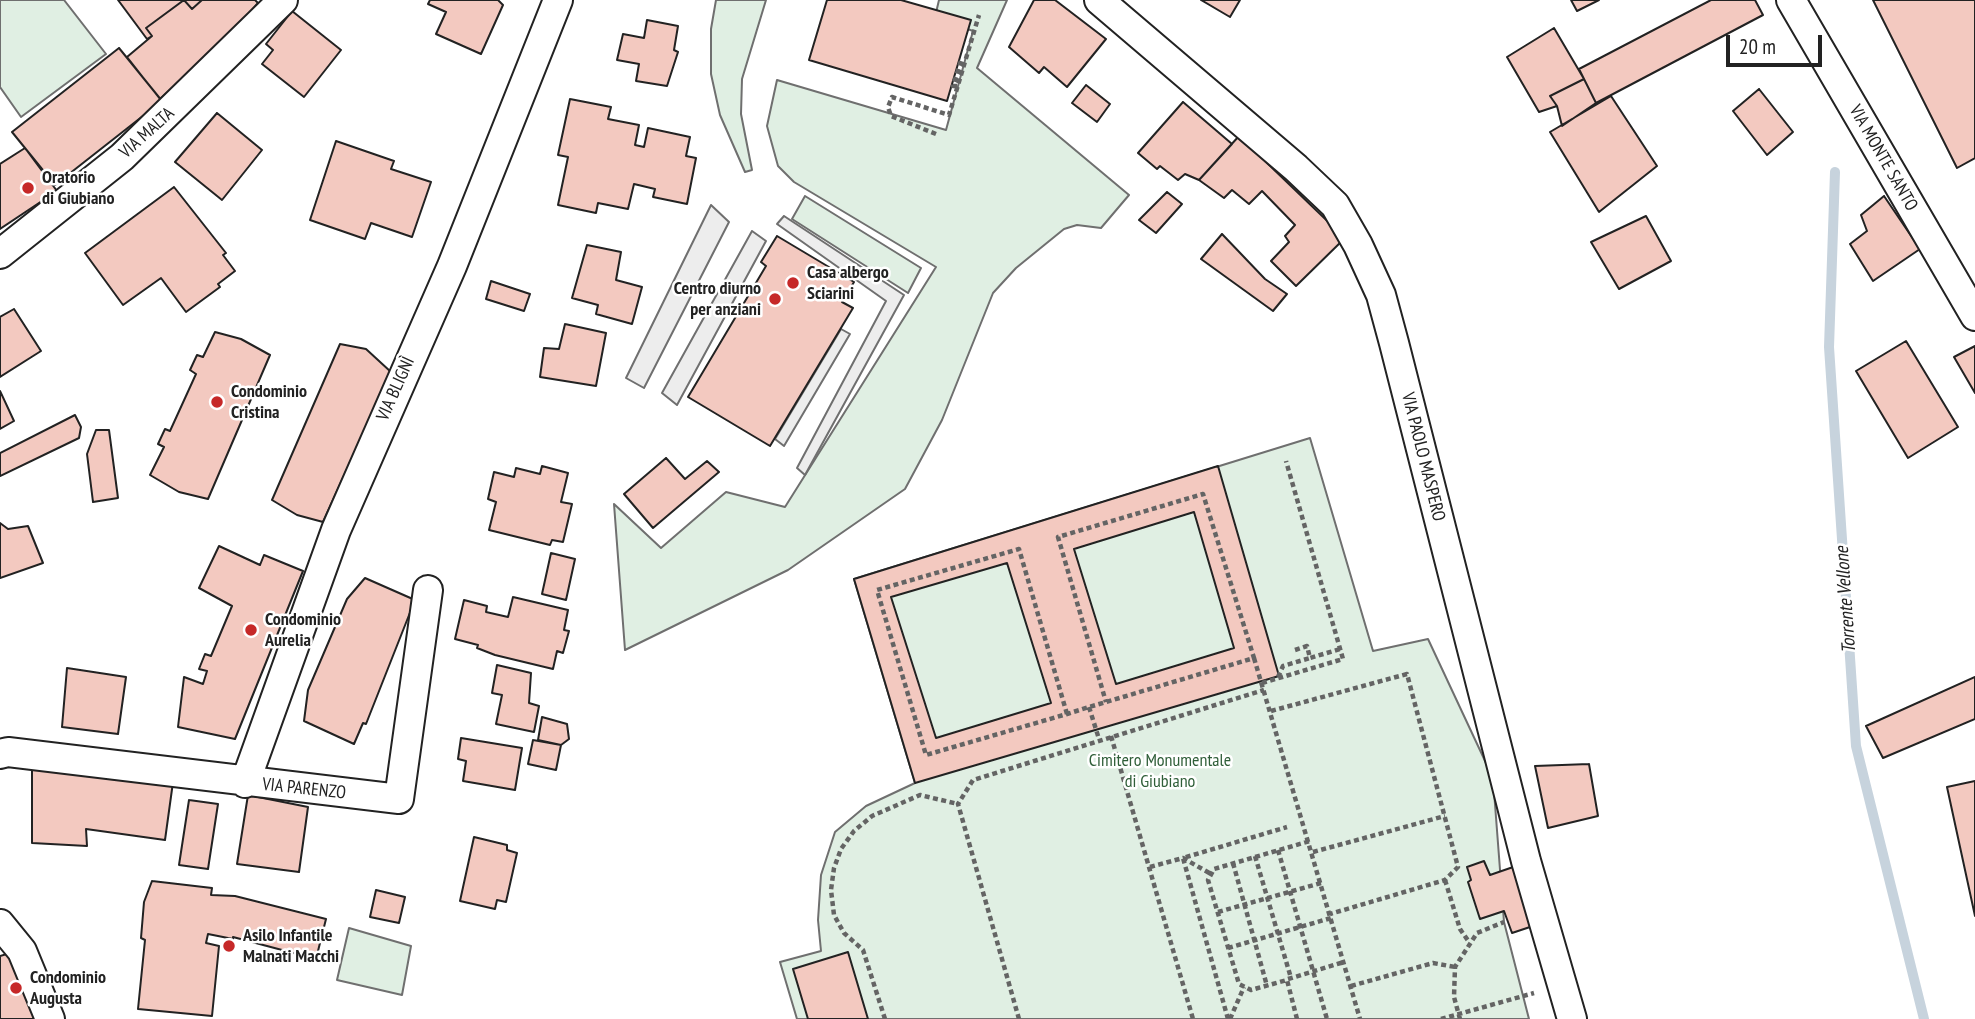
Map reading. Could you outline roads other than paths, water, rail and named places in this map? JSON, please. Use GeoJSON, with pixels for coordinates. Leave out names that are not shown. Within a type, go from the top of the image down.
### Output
{"type":"FeatureCollection","features":[{"type":"Feature","properties":{"kind":"street","name":"VIA MALTA"},"geometry":{"type":"LineString","coordinates":[[0,254],[122,157],[283,0]]}},
{"type":"Feature","properties":{"kind":"street","name":"VIA BLIGNÌ"},"geometry":{"type":"LineString","coordinates":[[245,783],[336,530],[452,266],[558,0]]}},
{"type":"Feature","properties":{"kind":"street","name":"VIA PAOLO MASPERO"},"geometry":{"type":"LineString","coordinates":[[1099,0],[1296,168],[1335,205],[1358,245],[1381,295],[1522,847],[1572,1019]]}},
{"type":"Feature","properties":{"kind":"street","name":"VIA MONTE SANTO"},"geometry":{"type":"LineString","coordinates":[[1791,0],[1975,316]]}},
{"type":"Feature","properties":{"kind":"street","name":"VIA PARENZO"},"geometry":{"type":"LineString","coordinates":[[0,754],[8,752],[245,783],[399,799],[428,590]]}},
{"type":"Feature","properties":{"kind":"street"},"geometry":{"type":"LineString","coordinates":[[0,924],[22,951],[50,1019]]}},
{"type":"Feature","properties":{"kind":"waterway","name":"Torrente Vellone"},"geometry":{"type":"LineString","coordinates":[[1835,172],[1829,347],[1856,746],[1924,1019]]}},
{"type":"Feature","properties":{"kind":"place","name":"Oratorio di Giubiano"},"geometry":{"type":"Point","coordinates":[28,188]}},
{"type":"Feature","properties":{"kind":"place","name":"Casa albergo Sciarini"},"geometry":{"type":"Point","coordinates":[793,283]}},
{"type":"Feature","properties":{"kind":"place","name":"Centro diurno per anziani"},"geometry":{"type":"Point","coordinates":[775,299]}},
{"type":"Feature","properties":{"kind":"place","name":"Condominio Cristina"},"geometry":{"type":"Point","coordinates":[217,402]}},
{"type":"Feature","properties":{"kind":"place","name":"Condominio Aurelia"},"geometry":{"type":"Point","coordinates":[251,630]}},
{"type":"Feature","properties":{"kind":"place","name":"Asilo Infantile Malnati Macchi"},"geometry":{"type":"Point","coordinates":[229,946]}},
{"type":"Feature","properties":{"kind":"place","name":"Condominio Augusta"},"geometry":{"type":"Point","coordinates":[16,988]}},
{"type":"Feature","properties":{"kind":"park label","name":"Cimitero Monumentale di Giubiano"},"geometry":{"type":"Point","coordinates":[1160,771]}}]}
